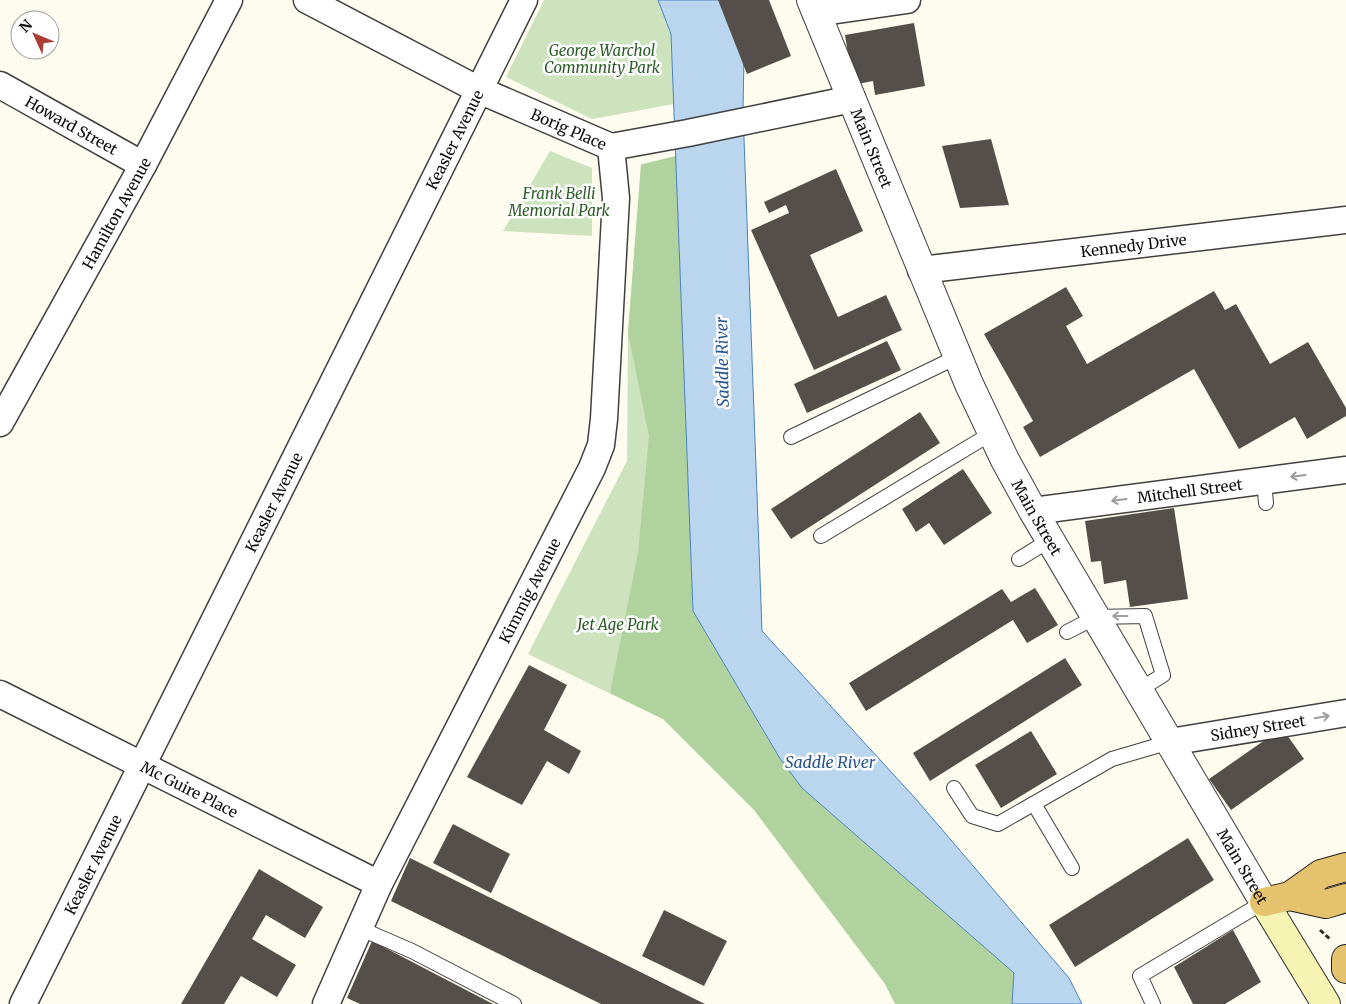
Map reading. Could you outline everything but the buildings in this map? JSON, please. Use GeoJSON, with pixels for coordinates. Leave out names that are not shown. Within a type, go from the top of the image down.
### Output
{"type":"FeatureCollection","features":[{"type":"Feature","properties":{"kind":"highway"},"geometry":{"type":"LineString","coordinates":[[1264,902],[1290,896],[1321,874],[1346,868]]}},
{"type":"Feature","properties":{"kind":"highway"},"geometry":{"type":"LineString","coordinates":[[1290,896],[1326,904],[1346,898]]}},
{"type":"Feature","properties":{"kind":"highway"},"geometry":{"type":"LineString","coordinates":[[1339,950],[1346,969]]}},
{"type":"Feature","properties":{"kind":"main road","name":"Main Street"},"geometry":{"type":"LineString","coordinates":[[1264,902],[1326,1004]]}},
{"type":"Feature","properties":{"kind":"street","name":"Hamilton Avenue"},"geometry":{"type":"LineString","coordinates":[[0,423],[7,395],[143,165],[230,0]]}},
{"type":"Feature","properties":{"kind":"street","name":"Borig Place"},"geometry":{"type":"LineString","coordinates":[[307,0],[479,90],[611,147],[852,99]]}},
{"type":"Feature","properties":{"kind":"street","name":"Keasler Avenue"},"geometry":{"type":"LineString","coordinates":[[24,1004],[141,765],[524,0]]}},
{"type":"Feature","properties":{"kind":"street"},"geometry":{"type":"LineString","coordinates":[[813,6],[907,0]]}},
{"type":"Feature","properties":{"kind":"street","name":"Main Street"},"geometry":{"type":"LineString","coordinates":[[813,6],[957,356],[992,433],[1033,511],[1264,902]]}},
{"type":"Feature","properties":{"kind":"street","name":"Howard Street"},"geometry":{"type":"LineString","coordinates":[[0,85],[143,165]]}},
{"type":"Feature","properties":{"kind":"street","name":"Kimmig Avenue"},"geometry":{"type":"LineString","coordinates":[[326,1004],[379,884],[592,468],[601,444],[616,198],[611,147]]}},
{"type":"Feature","properties":{"kind":"street","name":"Kennedy Drive"},"geometry":{"type":"LineString","coordinates":[[921,270],[1346,220]]}},
{"type":"Feature","properties":{"kind":"street","name":"Mitchell Street"},"geometry":{"type":"LineString","coordinates":[[1033,511],[1265,492],[1346,470]]}},
{"type":"Feature","properties":{"kind":"street","name":"Mc Guire Place"},"geometry":{"type":"LineString","coordinates":[[0,694],[379,884]]}},
{"type":"Feature","properties":{"kind":"street","name":"Sidney Street"},"geometry":{"type":"LineString","coordinates":[[1170,742],[1346,713]]}},
{"type":"Feature","properties":{"kind":"lane"},"geometry":{"type":"LineString","coordinates":[[791,437],[957,356]]}},
{"type":"Feature","properties":{"kind":"lane"},"geometry":{"type":"LineString","coordinates":[[821,536],[992,433]]}},
{"type":"Feature","properties":{"kind":"lane"},"geometry":{"type":"LineString","coordinates":[[1020,559],[1050,540]]}},
{"type":"Feature","properties":{"kind":"lane"},"geometry":{"type":"LineString","coordinates":[[1067,632],[1096,616],[1145,616],[1162,675],[1139,690]]}},
{"type":"Feature","properties":{"kind":"lane"},"geometry":{"type":"LineString","coordinates":[[954,788],[972,816],[998,824],[1112,759],[1170,742]]}},
{"type":"Feature","properties":{"kind":"lane"},"geometry":{"type":"LineString","coordinates":[[1034,804],[1072,868]]}},
{"type":"Feature","properties":{"kind":"lane"},"geometry":{"type":"LineString","coordinates":[[1153,1004],[1140,976],[1264,902]]}},
{"type":"Feature","properties":{"kind":"lane"},"geometry":{"type":"LineString","coordinates":[[360,928],[412,951],[514,1004]]}},
{"type":"Feature","properties":{"kind":"path"},"geometry":{"type":"LineString","coordinates":[[1319,928],[1339,950]]}},
{"type":"Feature","properties":{"kind":"green space","name":"George Warchol Community Park"},"geometry":{"type":"Polygon","coordinates":[[[544,0],[658,0],[671,34],[674,104],[592,119],[506,77],[544,0]]]}},
{"type":"Feature","properties":{"kind":"green space","name":"Frank Belli Memorial Park"},"geometry":{"type":"Polygon","coordinates":[[[550,151],[592,168],[592,236],[503,231],[550,151]]]}},
{"type":"Feature","properties":{"kind":"green space","name":"Jet Age Park"},"geometry":{"type":"Polygon","coordinates":[[[676,156],[663,719],[528,654],[627,461],[628,333],[641,164],[676,156]]]}},
{"type":"Feature","properties":{"kind":"green space"},"geometry":{"type":"Polygon","coordinates":[[[676,156],[693,611],[779,757],[802,788],[1014,973],[1012,1004],[895,1004],[885,984],[754,810],[663,719],[610,693],[638,553],[649,436],[628,333],[641,165],[676,156]]]}},
{"type":"Feature","properties":{"kind":"water","name":"Saddle River"},"geometry":{"type":"Polygon","coordinates":[[[658,0],[719,0],[744,55],[743,111],[762,631],[915,798],[1069,978],[1082,1004],[1012,1004],[1014,973],[802,788],[779,757],[693,611],[671,34],[658,0]]]}}]}
